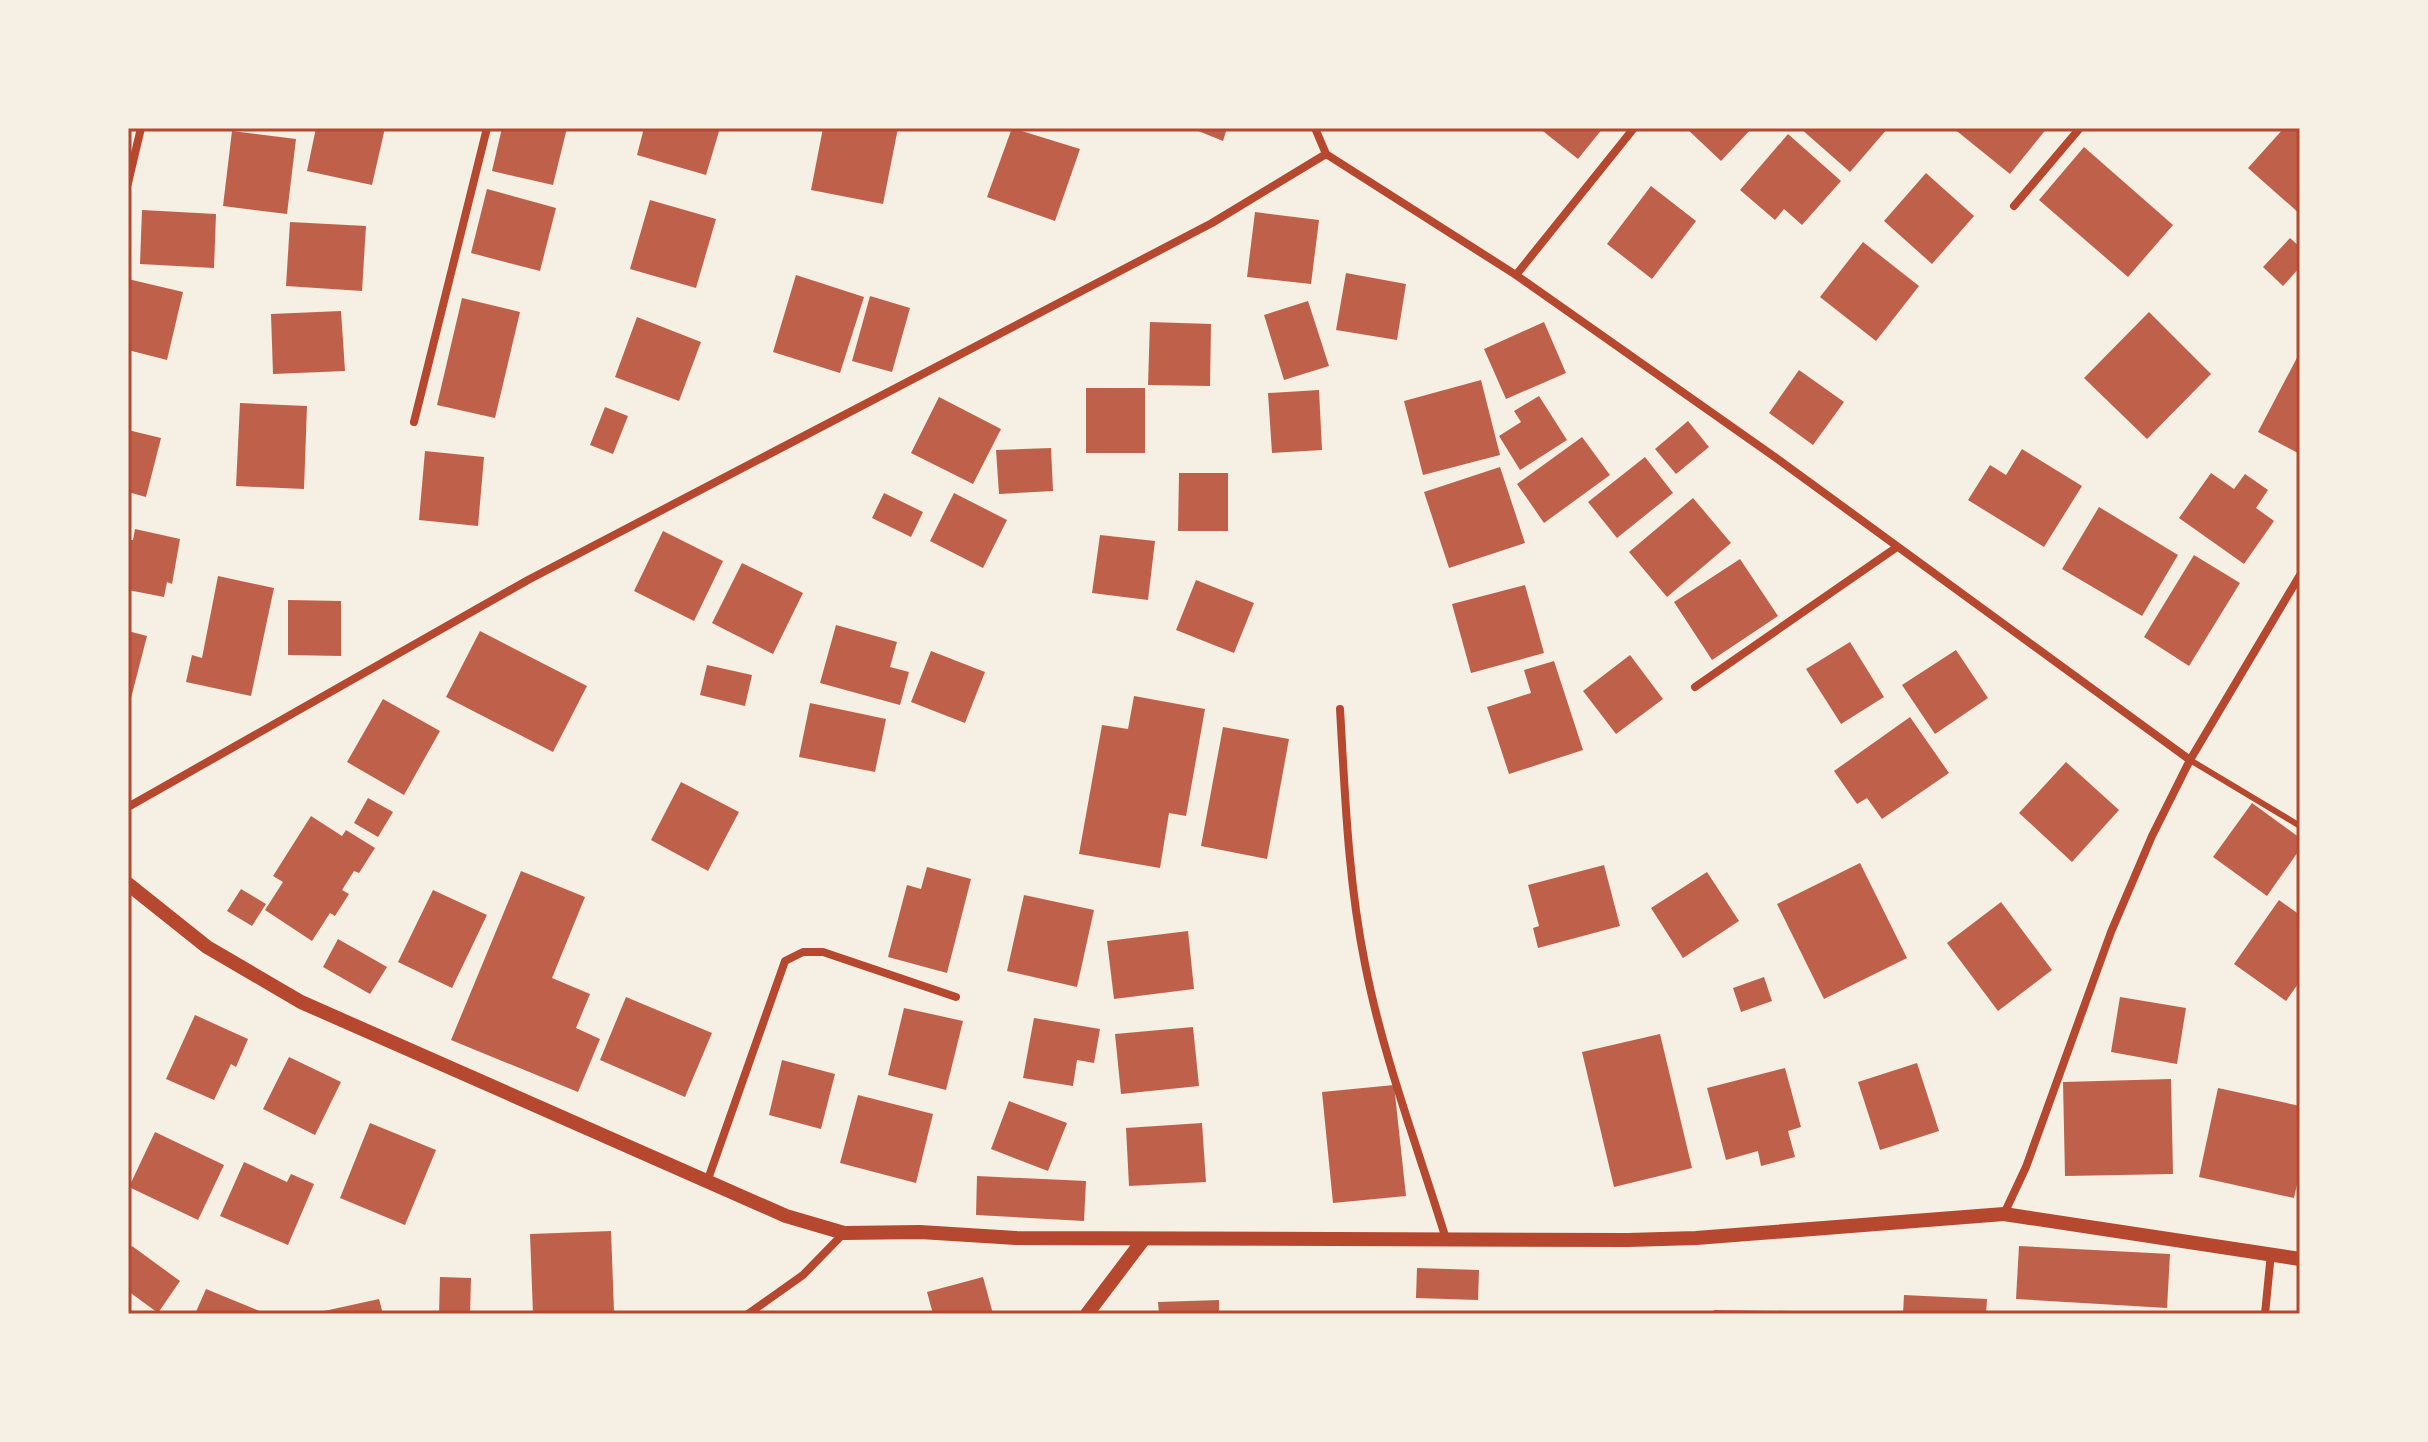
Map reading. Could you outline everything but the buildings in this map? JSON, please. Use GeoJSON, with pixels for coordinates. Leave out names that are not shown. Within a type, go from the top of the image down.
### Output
{"type":"FeatureCollection","features":[{"type":"Feature","properties":{"kind":"street"},"geometry":{"type":"LineString","coordinates":[[128,183],[141,128]]}},
{"type":"Feature","properties":{"kind":"street"},"geometry":{"type":"LineString","coordinates":[[414,422],[487,128]]}},
{"type":"Feature","properties":{"kind":"street"},"geometry":{"type":"LineString","coordinates":[[1315,128],[1326,154],[1516,275],[1779,460],[2190,760]]}},
{"type":"Feature","properties":{"kind":"street"},"geometry":{"type":"LineString","coordinates":[[1516,275],[1634,128]]}},
{"type":"Feature","properties":{"kind":"street"},"geometry":{"type":"LineString","coordinates":[[2014,206],[2080,128]]}},
{"type":"Feature","properties":{"kind":"street"},"geometry":{"type":"LineString","coordinates":[[128,807],[528,580],[1212,223],[1326,154]]}},
{"type":"Feature","properties":{"kind":"street"},"geometry":{"type":"LineString","coordinates":[[1695,687],[1897,547]]}},
{"type":"Feature","properties":{"kind":"street"},"geometry":{"type":"LineString","coordinates":[[2004,1214],[2026,1167],[2111,932],[2152,836],[2190,760],[2300,575]]}},
{"type":"Feature","properties":{"kind":"street"},"geometry":{"type":"LineString","coordinates":[[1340,709],[1349,853],[1364,962],[1376,1012],[1446,1239]]}},
{"type":"Feature","properties":{"kind":"street"},"geometry":{"type":"LineString","coordinates":[[128,884],[207,947],[301,1002],[786,1216],[844,1233],[920,1232],[1016,1238],[1143,1240],[1696,1238],[2004,1214],[2300,1259]]}},
{"type":"Feature","properties":{"kind":"street"},"geometry":{"type":"LineString","coordinates":[[707,1182],[785,961],[803,952],[823,952],[956,997]]}},
{"type":"Feature","properties":{"kind":"street"},"geometry":{"type":"LineString","coordinates":[[748,1314],[803,1275],[844,1233]]}},
{"type":"Feature","properties":{"kind":"street"},"geometry":{"type":"LineString","coordinates":[[1087,1314],[1143,1240]]}},
{"type":"Feature","properties":{"kind":"street"},"geometry":{"type":"LineString","coordinates":[[2265,1314],[2271,1253]]}},
{"type":"Feature","properties":{"kind":"lane"},"geometry":{"type":"LineString","coordinates":[[2190,760],[2300,826]]}}]}
